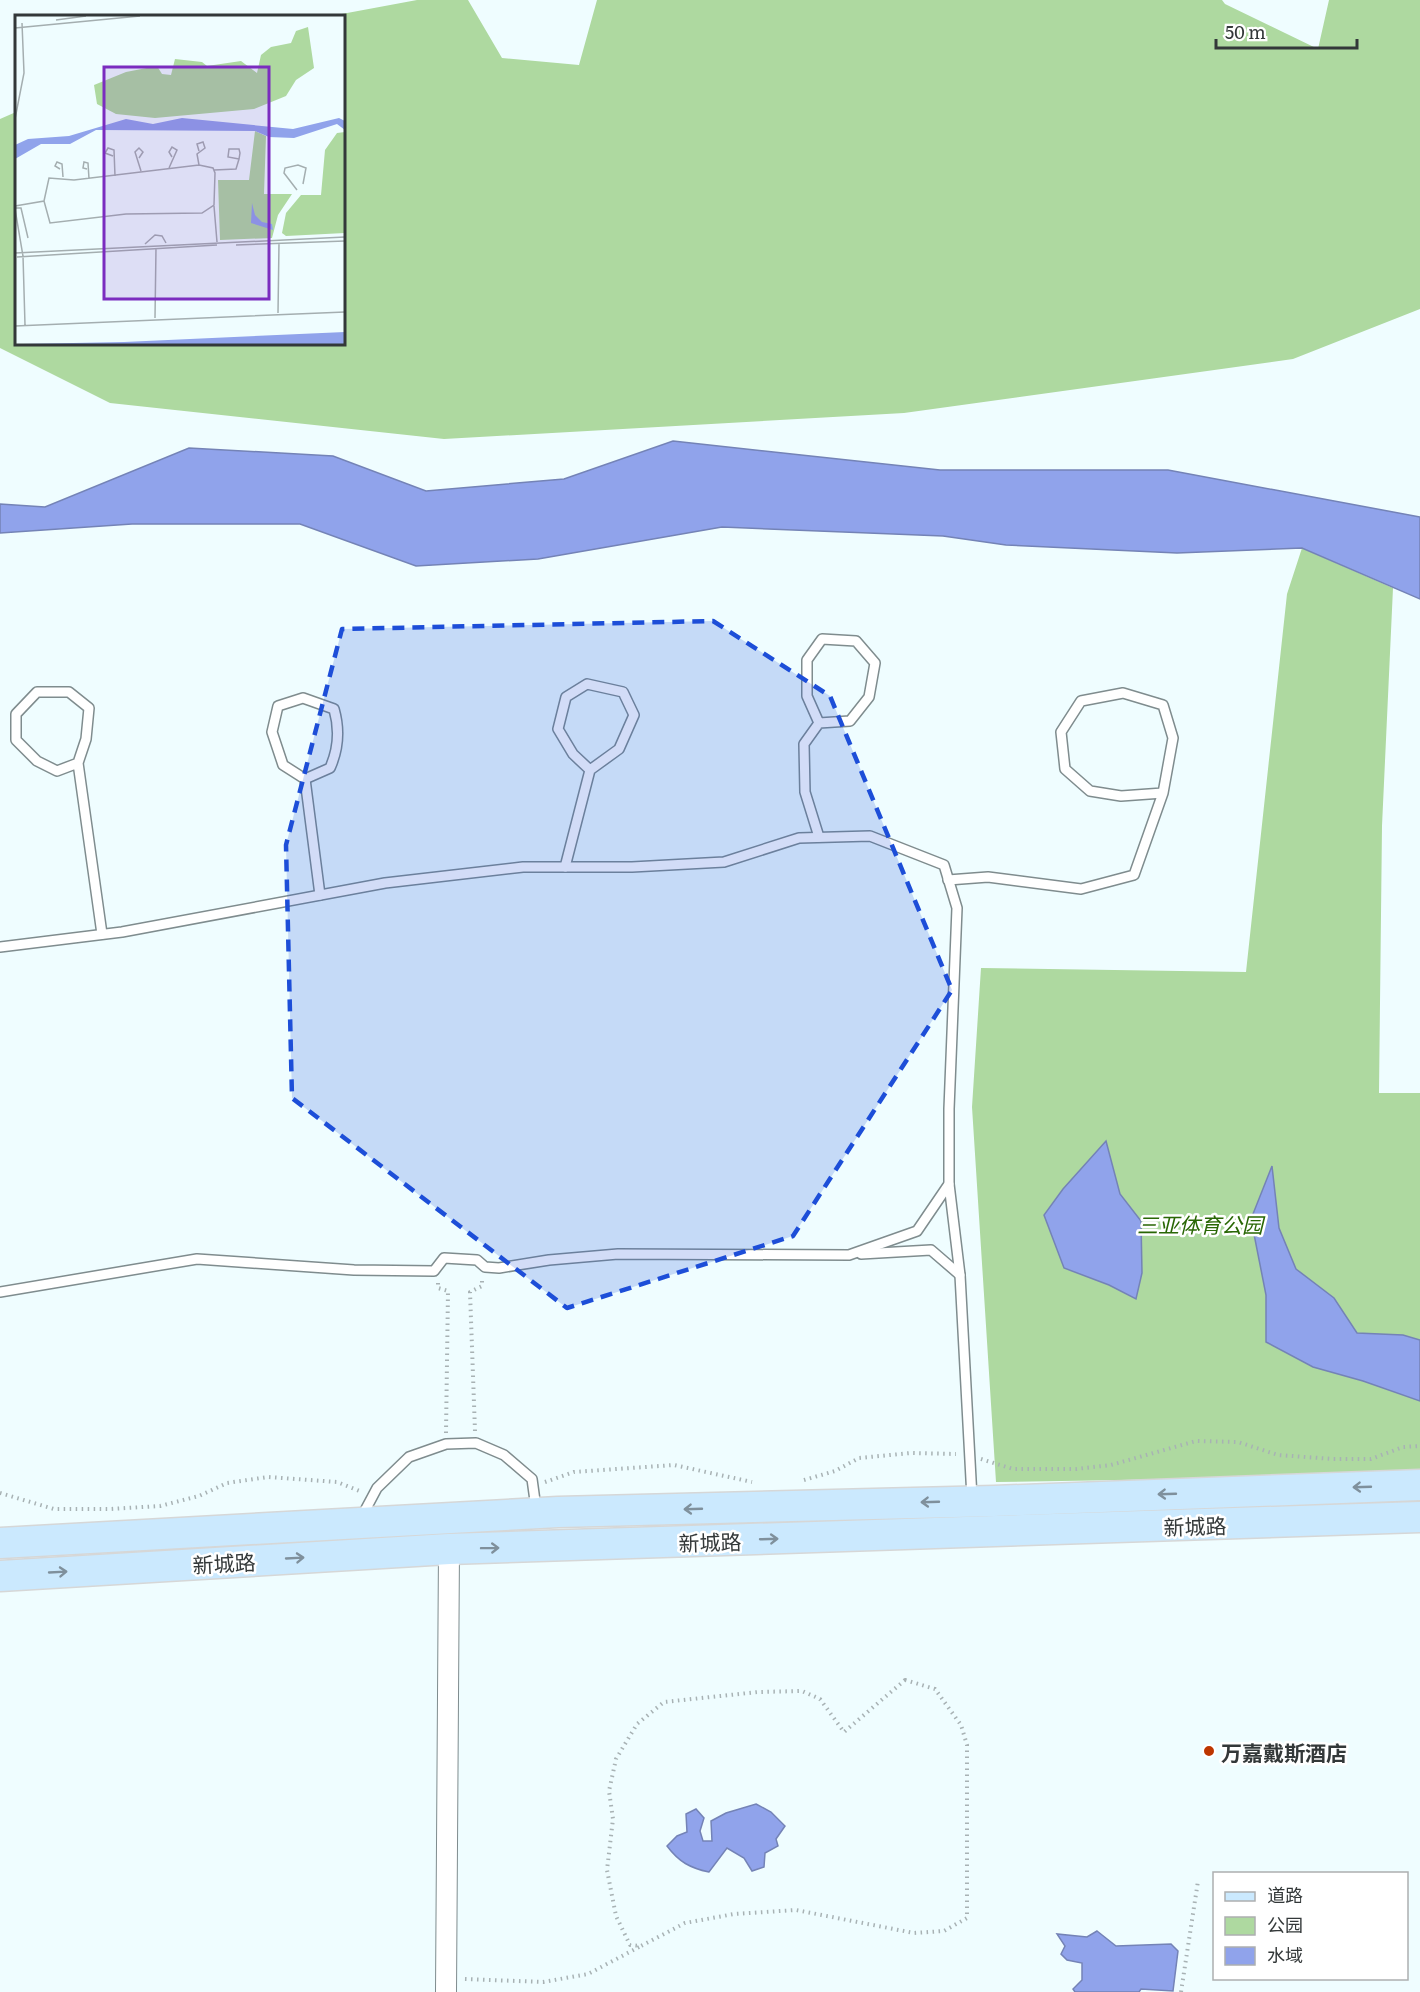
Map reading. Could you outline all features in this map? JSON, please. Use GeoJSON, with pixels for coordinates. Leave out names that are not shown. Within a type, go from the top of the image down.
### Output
{"type":"FeatureCollection","features":[{"type":"Feature","properties":{"kind":"main road","name":"新城路"},"geometry":{"type":"LineString","coordinates":[[0,1543],[366,1509],[537,1513],[1420,1485]]}},
{"type":"Feature","properties":{"kind":"main road","name":"新城路"},"geometry":{"type":"LineString","coordinates":[[0,1576],[449,1549],[1420,1517]]}},
{"type":"Feature","properties":{"kind":"street"},"geometry":{"type":"LineString","coordinates":[[446,1985],[449,1549]]}},
{"type":"Feature","properties":{"kind":"lane"},"geometry":{"type":"LineString","coordinates":[[822,639],[856,641],[875,663],[869,697],[850,721],[819,723],[807,696],[807,660],[822,639]]}},
{"type":"Feature","properties":{"kind":"lane"},"geometry":{"type":"LineString","coordinates":[[565,867],[590,770],[619,749],[634,715],[623,692],[587,684],[566,696],[558,729],[573,754],[590,770]]}},
{"type":"Feature","properties":{"kind":"lane"},"geometry":{"type":"LineString","coordinates":[[78,763],[57,771],[37,760],[16,740],[16,714],[37,692],[69,692],[89,708],[86,739],[78,763],[102,934]]}},
{"type":"Feature","properties":{"kind":"lane"},"geometry":{"type":"LineString","coordinates":[[948,880],[988,877],[1081,889],[1134,875],[1163,793],[1173,738],[1163,705],[1123,693],[1081,701],[1061,732],[1065,769],[1090,791],[1121,796],[1163,793]]}},
{"type":"Feature","properties":{"kind":"lane"},"geometry":{"type":"LineString","coordinates":[[303,698],[334,709],[339,726],[336,754],[330,768],[305,779],[283,765],[272,732],[278,706],[303,698]]}},
{"type":"Feature","properties":{"kind":"lane"},"geometry":{"type":"LineString","coordinates":[[819,723],[804,744],[806,792],[819,837]]}},
{"type":"Feature","properties":{"kind":"lane"},"geometry":{"type":"LineString","coordinates":[[305,779],[320,895]]}},
{"type":"Feature","properties":{"kind":"lane"},"geometry":{"type":"LineString","coordinates":[[0,947],[102,934],[385,883],[523,867],[724,862],[800,838],[870,836],[944,865],[957,908],[949,1109],[949,1184],[960,1275],[972,1501]]}},
{"type":"Feature","properties":{"kind":"lane"},"geometry":{"type":"LineString","coordinates":[[849,1255],[917,1231],[949,1184]]}},
{"type":"Feature","properties":{"kind":"lane"},"geometry":{"type":"LineString","coordinates":[[0,1292],[197,1259],[354,1270],[434,1271],[444,1258],[477,1260],[482,1264],[499,1268],[549,1260],[618,1254],[849,1255],[931,1250],[960,1275]]}},
{"type":"Feature","properties":{"kind":"lane"},"geometry":{"type":"LineString","coordinates":[[366,1509],[377,1488],[409,1457],[446,1444],[476,1443],[504,1455],[532,1479],[537,1513]]}},
{"type":"Feature","properties":{"kind":"path"},"geometry":{"type":"LineString","coordinates":[[476,1443],[470,1292],[482,1286],[482,1264]]}},
{"type":"Feature","properties":{"kind":"path"},"geometry":{"type":"LineString","coordinates":[[437,1266],[438,1288],[448,1291],[446,1444]]}},
{"type":"Feature","properties":{"kind":"path"},"geometry":{"type":"LineString","coordinates":[[0,1493],[54,1509],[110,1509],[160,1506],[199,1496],[227,1483],[268,1478],[337,1482],[366,1509]]}},
{"type":"Feature","properties":{"kind":"path"},"geometry":{"type":"LineString","coordinates":[[446,1985],[543,1982],[588,1974],[685,1923],[734,1914],[796,1910],[914,1933],[944,1931],[967,1918],[967,1745],[961,1725],[935,1689],[905,1680],[844,1732],[820,1699],[802,1691],[758,1692],[664,1702],[637,1724],[616,1759],[609,1791],[613,1819],[607,1870],[616,1916],[630,1945],[641,1946]]}},
{"type":"Feature","properties":{"kind":"path"},"geometry":{"type":"LineString","coordinates":[[1181,1992],[1198,1881]]}},
{"type":"Feature","properties":{"kind":"highlighted area"},"geometry":{"type":"Polygon","coordinates":[[[713,621],[830,696],[952,990],[793,1236],[567,1308],[292,1098],[286,845],[342,629],[713,621]]]}},
{"type":"Feature","properties":{"kind":"green space"},"geometry":{"type":"Polygon","coordinates":[[[417,0],[468,0],[502,58],[579,65],[597,0],[1222,0],[1225,4],[1318,49],[1329,0],[1420,0],[1420,309],[1293,359],[904,413],[444,439],[110,403],[0,348],[0,119],[15,112],[15,345],[345,345],[345,15],[336,15],[417,0]]]}},
{"type":"Feature","properties":{"kind":"green space","name":"三亚体育公园"},"geometry":{"type":"Polygon","coordinates":[[[1302,548],[1393,588],[1382,826],[1379,1093],[1420,1093],[1420,1471],[1299,1477],[996,1482],[972,1107],[981,968],[1246,972],[1287,594],[1302,548]]]}},
{"type":"Feature","properties":{"kind":"water"},"geometry":{"type":"Polygon","coordinates":[[[673,441],[940,470],[1168,470],[1420,517],[1420,599],[1302,548],[1177,553],[1006,545],[943,536],[722,527],[538,559],[416,566],[300,524],[132,524],[0,533],[0,504],[45,507],[189,448],[333,456],[426,491],[564,479],[673,441]]]}},
{"type":"Feature","properties":{"kind":"water"},"geometry":{"type":"Polygon","coordinates":[[[1106,1141],[1120,1194],[1141,1221],[1142,1273],[1136,1299],[1109,1285],[1064,1268],[1044,1215],[1063,1189],[1106,1141]]]}},
{"type":"Feature","properties":{"kind":"water"},"geometry":{"type":"Polygon","coordinates":[[[1272,1166],[1279,1228],[1296,1269],[1334,1298],[1357,1333],[1403,1335],[1420,1340],[1420,1401],[1313,1367],[1266,1342],[1266,1295],[1251,1219],[1272,1166]]]}},
{"type":"Feature","properties":{"kind":"water"},"geometry":{"type":"Polygon","coordinates":[[[756,1804],[771,1812],[785,1826],[776,1839],[778,1846],[765,1853],[764,1867],[752,1871],[744,1858],[727,1848],[709,1872],[685,1864],[667,1846],[677,1836],[687,1832],[686,1814],[696,1809],[704,1818],[700,1831],[703,1841],[712,1841],[711,1821],[726,1813],[756,1804]]]}},
{"type":"Feature","properties":{"kind":"water"},"geometry":{"type":"Polygon","coordinates":[[[1097,1931],[1116,1946],[1171,1944],[1178,1951],[1173,1991],[1141,1989],[1139,1992],[1075,1992],[1073,1989],[1082,1980],[1082,1963],[1067,1960],[1061,1954],[1065,1946],[1057,1934],[1087,1937],[1097,1931]]]}},
{"type":"Feature","properties":{"kind":"place","name":"万嘉戴斯酒店"},"geometry":{"type":"Point","coordinates":[1209,1751]}}]}
